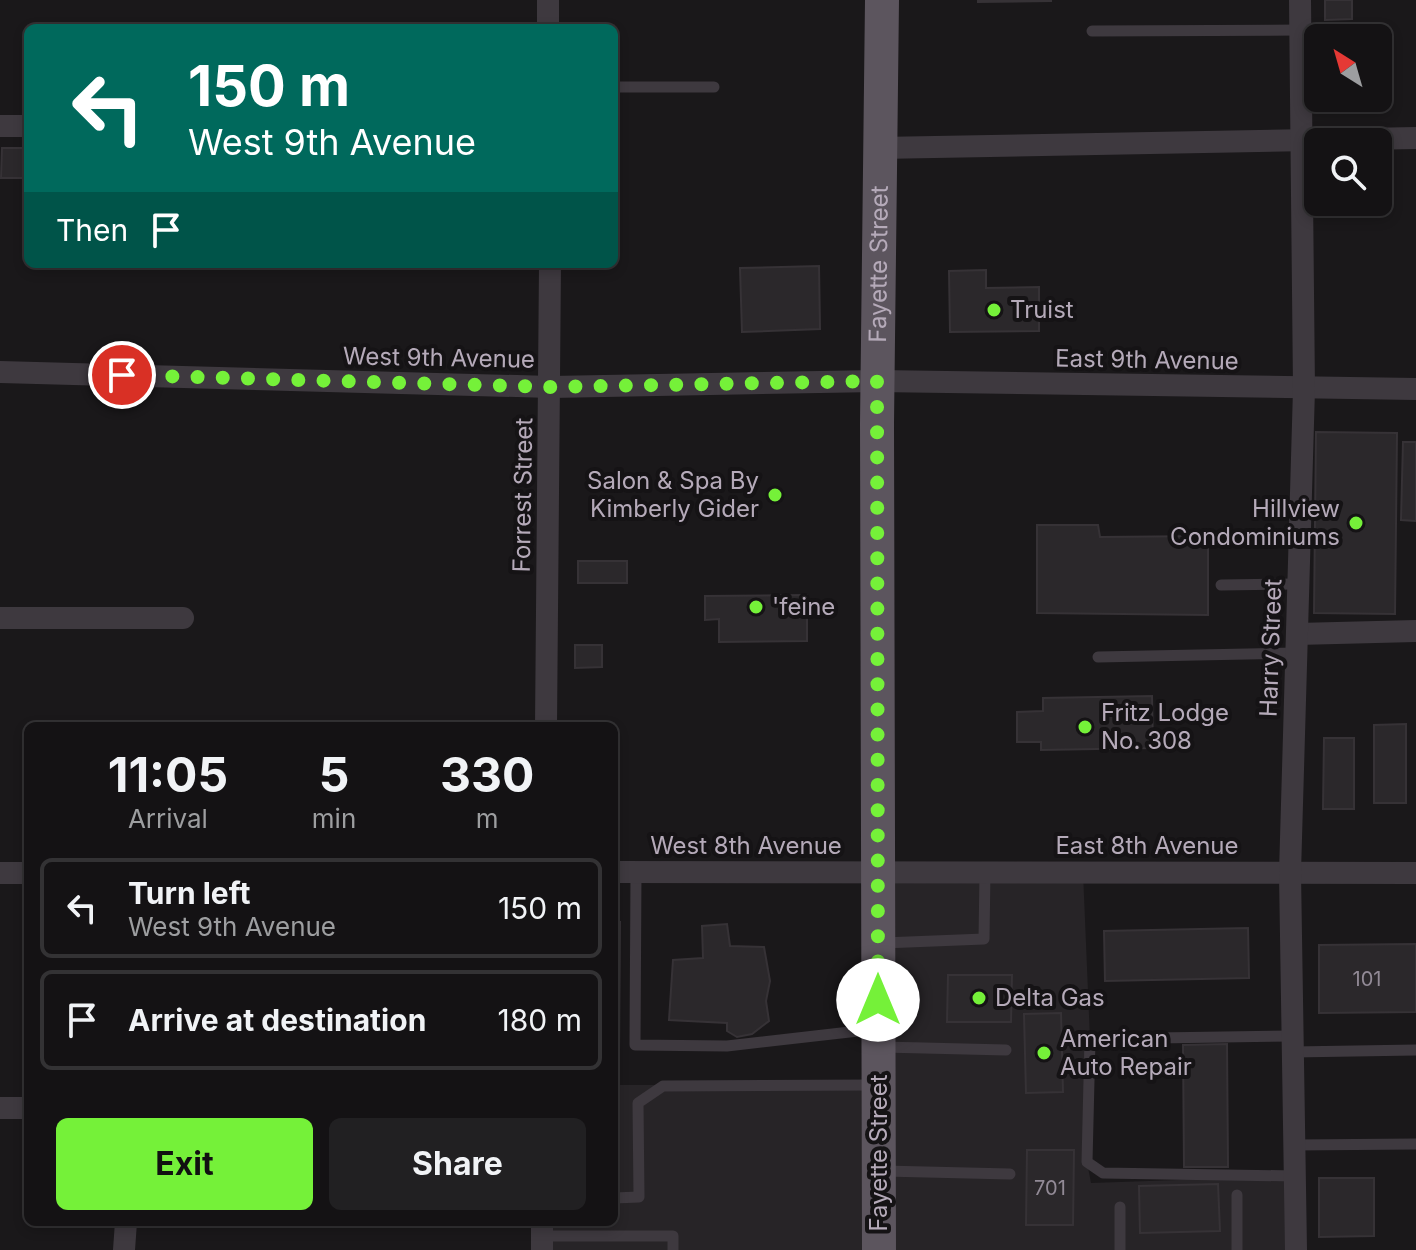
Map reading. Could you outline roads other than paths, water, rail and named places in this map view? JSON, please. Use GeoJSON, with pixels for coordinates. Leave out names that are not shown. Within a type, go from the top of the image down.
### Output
{"type":"FeatureCollection","features":[{"type":"Feature","properties":{"kind":"main road","name":"Fayette Street"},"geometry":{"type":"LineString","coordinates":[[879,1250],[877,381],[882,0]]}},
{"type":"Feature","properties":{"kind":"street"},"geometry":{"type":"LineString","coordinates":[[548,0],[548,24]]}},
{"type":"Feature","properties":{"kind":"street","name":"Harry Street"},"geometry":{"type":"LineString","coordinates":[[1296,1250],[1290,873],[1304,389],[1300,0]]}},
{"type":"Feature","properties":{"kind":"street"},"geometry":{"type":"LineString","coordinates":[[0,126],[24,126]]}},
{"type":"Feature","properties":{"kind":"street"},"geometry":{"type":"LineString","coordinates":[[879,148],[1416,138]]}},
{"type":"Feature","properties":{"kind":"street","name":"Forrest Street"},"geometry":{"type":"LineString","coordinates":[[546,722],[550,268]]}},
{"type":"Feature","properties":{"kind":"street","name":"West 9th Avenue"},"geometry":{"type":"LineString","coordinates":[[0,372],[551,387],[877,381]]}},
{"type":"Feature","properties":{"kind":"street","name":"East 9th Avenue"},"geometry":{"type":"LineString","coordinates":[[877,381],[1416,389]]}},
{"type":"Feature","properties":{"kind":"street"},"geometry":{"type":"LineString","coordinates":[[0,618],[183,618]]}},
{"type":"Feature","properties":{"kind":"street"},"geometry":{"type":"LineString","coordinates":[[1297,644],[1416,631]]}},
{"type":"Feature","properties":{"kind":"street","name":"West 8th Avenue"},"geometry":{"type":"LineString","coordinates":[[625,872],[878,872]]}},
{"type":"Feature","properties":{"kind":"street","name":"East 8th Avenue"},"geometry":{"type":"LineString","coordinates":[[878,872],[1416,873]]}},
{"type":"Feature","properties":{"kind":"street"},"geometry":{"type":"LineString","coordinates":[[0,873],[24,873]]}},
{"type":"Feature","properties":{"kind":"street"},"geometry":{"type":"LineString","coordinates":[[0,1108],[24,1108]]}},
{"type":"Feature","properties":{"kind":"street"},"geometry":{"type":"LineString","coordinates":[[124,1250],[126,1226]]}},
{"type":"Feature","properties":{"kind":"lane"},"geometry":{"type":"LineString","coordinates":[[1092,31],[1300,30]]}},
{"type":"Feature","properties":{"kind":"lane"},"geometry":{"type":"LineString","coordinates":[[618,87],[714,87]]}},
{"type":"Feature","properties":{"kind":"lane"},"geometry":{"type":"LineString","coordinates":[[1221,585],[1298,584]]}},
{"type":"Feature","properties":{"kind":"lane"},"geometry":{"type":"LineString","coordinates":[[1098,657],[1297,644]]}},
{"type":"Feature","properties":{"kind":"lane"},"geometry":{"type":"LineString","coordinates":[[625,872],[635,1045],[727,1046],[878,1038],[1006,1050]]}},
{"type":"Feature","properties":{"kind":"lane"},"geometry":{"type":"LineString","coordinates":[[878,943],[984,939],[985,872]]}},
{"type":"Feature","properties":{"kind":"lane"},"geometry":{"type":"LineString","coordinates":[[1295,1176],[1103,1173],[1087,1162],[1090,1039],[1416,1050]]}},
{"type":"Feature","properties":{"kind":"lane"},"geometry":{"type":"LineString","coordinates":[[618,1198],[639,1197],[638,1103],[663,1086],[879,1085]]}},
{"type":"Feature","properties":{"kind":"lane"},"geometry":{"type":"LineString","coordinates":[[1294,1145],[1416,1144]]}},
{"type":"Feature","properties":{"kind":"lane"},"geometry":{"type":"LineString","coordinates":[[879,1171],[1010,1174]]}},
{"type":"Feature","properties":{"kind":"lane"},"geometry":{"type":"LineString","coordinates":[[1237,1195],[1237,1250]]}},
{"type":"Feature","properties":{"kind":"lane"},"geometry":{"type":"LineString","coordinates":[[1120,1207],[1120,1250]]}},
{"type":"Feature","properties":{"kind":"lane"},"geometry":{"type":"LineString","coordinates":[[542,1236],[673,1236],[673,1250]]}},
{"type":"Feature","properties":{"kind":"place","name":"Truist"},"geometry":{"type":"Point","coordinates":[994,310]}},
{"type":"Feature","properties":{"kind":"place","name":"Salon & Spa By Kimberly Gider"},"geometry":{"type":"Point","coordinates":[775,495]}},
{"type":"Feature","properties":{"kind":"place","name":"Hillview Condominiums"},"geometry":{"type":"Point","coordinates":[1356,523]}},
{"type":"Feature","properties":{"kind":"place","name":"'feine"},"geometry":{"type":"Point","coordinates":[756,607]}},
{"type":"Feature","properties":{"kind":"place","name":"Fritz Lodge No. 308"},"geometry":{"type":"Point","coordinates":[1085,727]}},
{"type":"Feature","properties":{"kind":"place","name":"Delta Gas"},"geometry":{"type":"Point","coordinates":[979,998]}},
{"type":"Feature","properties":{"kind":"place","name":"American Auto Repair"},"geometry":{"type":"Point","coordinates":[1044,1053]}}]}
